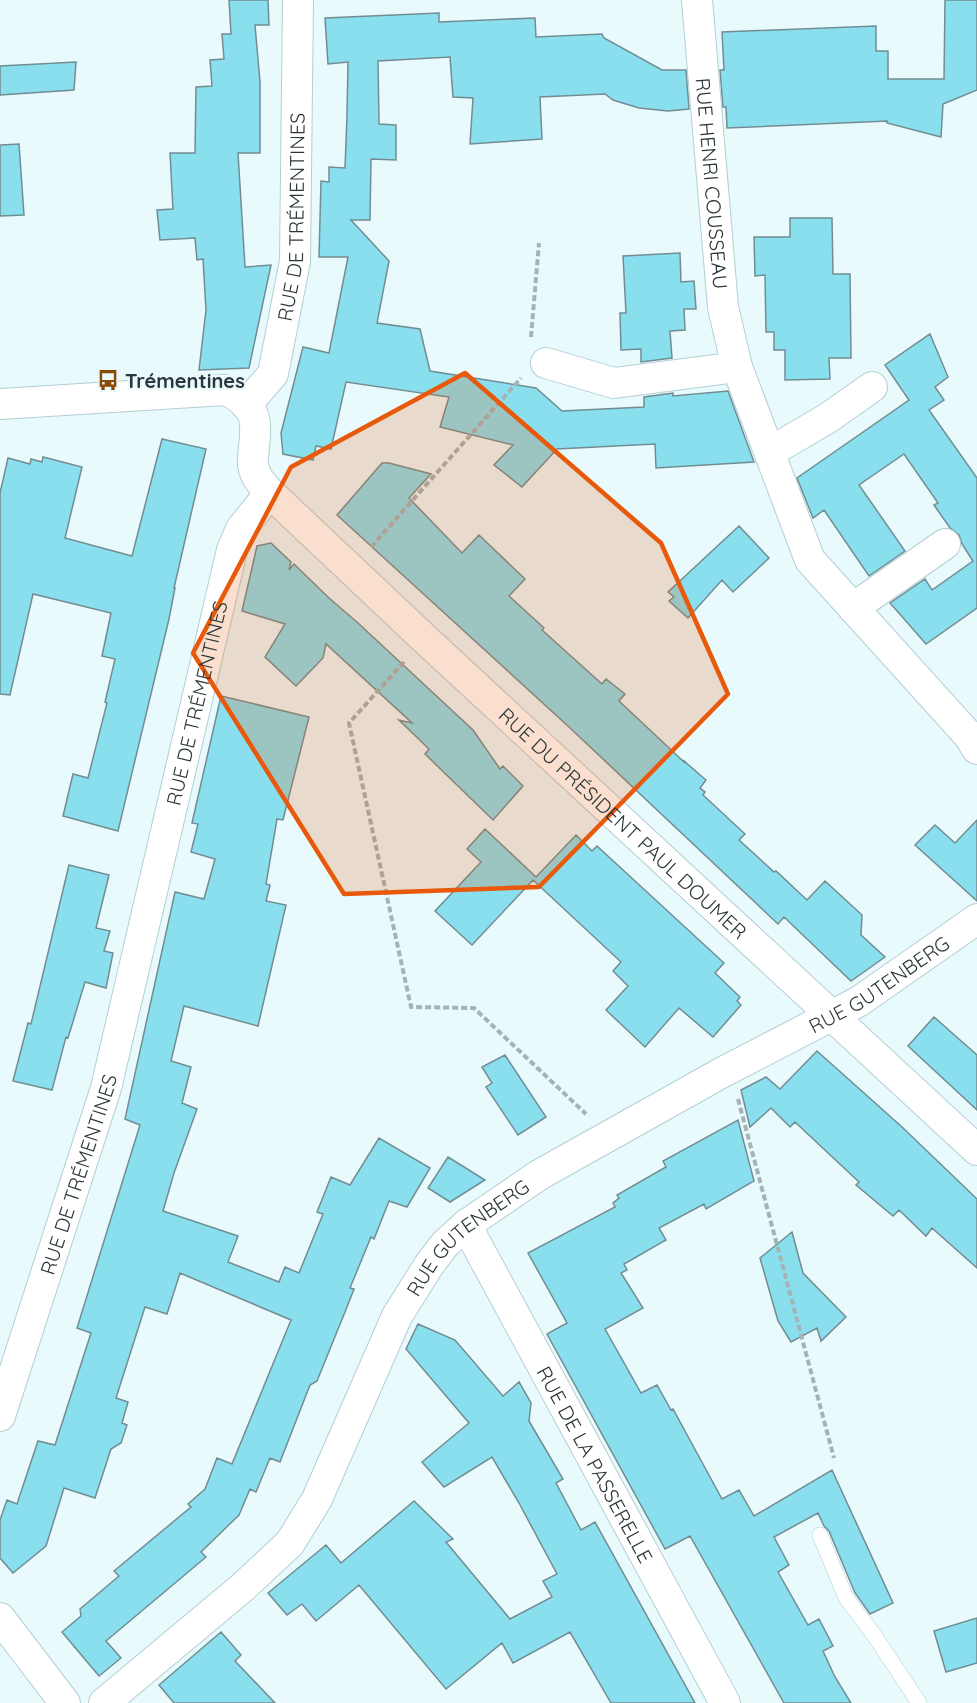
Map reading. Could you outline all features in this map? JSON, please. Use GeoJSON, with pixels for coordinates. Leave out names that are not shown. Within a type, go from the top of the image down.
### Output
{"type":"FeatureCollection","features":[{"type":"Feature","properties":{"kind":"street","name":"RUE DE TRÉMENTINES"},"geometry":{"type":"LineString","coordinates":[[246,405],[273,374],[295,261],[300,0]]}},
{"type":"Feature","properties":{"kind":"street","name":"RUE HENRI COUSSEAU"},"geometry":{"type":"LineString","coordinates":[[697,0],[723,307],[737,367],[810,560],[969,736],[977,749]]}},
{"type":"Feature","properties":{"kind":"street"},"geometry":{"type":"LineString","coordinates":[[535,360],[614,383],[737,367]]}},
{"type":"Feature","properties":{"kind":"street"},"geometry":{"type":"LineString","coordinates":[[770,452],[828,418],[872,387]]}},
{"type":"Feature","properties":{"kind":"street"},"geometry":{"type":"LineString","coordinates":[[0,404],[225,390],[238,396],[254,414],[257,426],[253,464],[258,480],[270,493]]}},
{"type":"Feature","properties":{"kind":"street","name":"RUE DE TRÉMENTINES"},"geometry":{"type":"LineString","coordinates":[[0,1416],[106,1088],[232,550],[241,529],[270,493]]}},
{"type":"Feature","properties":{"kind":"street","name":"RUE DU PRÉSIDENT PAUL DOUMER"},"geometry":{"type":"LineString","coordinates":[[270,493],[977,1150]]}},
{"type":"Feature","properties":{"kind":"street"},"geometry":{"type":"LineString","coordinates":[[853,608],[945,543]]}},
{"type":"Feature","properties":{"kind":"street","name":"RUE GUTENBERG"},"geometry":{"type":"LineString","coordinates":[[104,1703],[243,1587],[290,1543],[318,1499],[398,1316],[429,1265],[445,1244],[466,1226],[539,1175],[723,1072],[858,1002],[977,919]]}},
{"type":"Feature","properties":{"kind":"street","name":"RUE DE LA PASSERELLE"},"geometry":{"type":"LineString","coordinates":[[466,1226],[724,1703]]}},
{"type":"Feature","properties":{"kind":"street"},"geometry":{"type":"LineString","coordinates":[[0,1618],[65,1703]]}},
{"type":"Feature","properties":{"kind":"lane"},"geometry":{"type":"LineString","coordinates":[[820,1535],[846,1598],[874,1635],[919,1703]]}},
{"type":"Feature","properties":{"kind":"path"},"geometry":{"type":"LineString","coordinates":[[351,570],[535,360],[539,243]]}},
{"type":"Feature","properties":{"kind":"path"},"geometry":{"type":"LineString","coordinates":[[427,641],[349,723],[411,1007],[474,1008],[587,1115],[603,1139]]}},
{"type":"Feature","properties":{"kind":"path"},"geometry":{"type":"LineString","coordinates":[[723,1072],[736,1094],[834,1458]]}},
{"type":"Feature","properties":{"kind":"highlighted area"},"geometry":{"type":"Polygon","coordinates":[[[465,373],[661,543],[728,694],[539,887],[344,894],[193,653],[291,467],[465,373]]]}},
{"type":"Feature","properties":{"kind":"building"},"geometry":{"type":"Polygon","coordinates":[[[229,0],[268,0],[269,25],[255,25],[260,82],[260,153],[238,153],[245,267],[271,265],[249,368],[199,370],[206,310],[203,259],[197,260],[195,238],[160,240],[157,210],[173,209],[170,153],[195,153],[196,87],[212,86],[210,60],[224,59],[222,34],[231,34],[229,0]]]}},
{"type":"Feature","properties":{"kind":"building"},"geometry":{"type":"Polygon","coordinates":[[[945,0],[977,0],[977,90],[943,104],[941,137],[887,123],[887,121],[727,128],[720,70],[724,70],[722,32],[876,26],[876,51],[888,51],[888,79],[944,79],[945,0]]]}},
{"type":"Feature","properties":{"kind":"building"},"geometry":{"type":"Polygon","coordinates":[[[439,13],[439,22],[535,18],[536,37],[602,34],[604,38],[662,70],[686,70],[689,109],[668,111],[639,108],[613,100],[605,94],[540,97],[542,139],[470,144],[473,98],[453,97],[450,57],[378,61],[379,124],[396,125],[396,160],[371,159],[370,220],[351,220],[389,261],[377,323],[420,329],[430,371],[536,388],[562,411],[644,407],[644,397],[673,393],[673,396],[728,391],[754,462],[656,468],[655,444],[557,449],[522,487],[494,465],[513,445],[440,427],[449,397],[346,382],[331,449],[316,446],[313,460],[283,454],[281,433],[303,347],[329,353],[348,257],[319,257],[321,181],[329,182],[329,167],[345,168],[347,116],[348,62],[328,64],[325,18],[439,13]]]}},
{"type":"Feature","properties":{"kind":"building"},"geometry":{"type":"Polygon","coordinates":[[[76,62],[74,90],[0,95],[0,66],[76,62]]]}},
{"type":"Feature","properties":{"kind":"building"},"geometry":{"type":"Polygon","coordinates":[[[19,144],[24,215],[0,216],[0,145],[19,144]]]}},
{"type":"Feature","properties":{"kind":"building"},"geometry":{"type":"Polygon","coordinates":[[[790,218],[832,218],[833,274],[850,274],[851,358],[829,358],[830,379],[785,380],[785,350],[774,350],[774,332],[766,332],[765,275],[755,276],[754,237],[790,237],[790,218]]]}},
{"type":"Feature","properties":{"kind":"building"},"geometry":{"type":"Polygon","coordinates":[[[680,253],[681,282],[694,281],[696,309],[684,309],[685,330],[670,331],[672,358],[641,362],[641,349],[621,350],[620,313],[626,313],[623,256],[680,253]]]}},
{"type":"Feature","properties":{"kind":"building"},"geometry":{"type":"Polygon","coordinates":[[[930,334],[948,377],[935,387],[944,400],[929,410],[977,478],[977,608],[926,644],[890,603],[925,579],[932,590],[973,561],[959,535],[950,528],[934,505],[938,503],[904,454],[859,485],[905,551],[869,576],[824,510],[813,518],[797,478],[909,400],[885,365],[930,334]]]}},
{"type":"Feature","properties":{"kind":"building"},"geometry":{"type":"Polygon","coordinates":[[[162,439],[206,449],[169,619],[118,831],[63,816],[73,774],[88,778],[107,703],[105,702],[115,659],[102,656],[111,613],[33,594],[10,695],[0,694],[0,493],[8,458],[30,464],[31,459],[42,462],[43,457],[82,467],[65,538],[132,556],[162,439]]]}},
{"type":"Feature","properties":{"kind":"building"},"geometry":{"type":"Polygon","coordinates":[[[382,463],[431,474],[409,498],[462,553],[479,535],[525,579],[509,596],[544,628],[542,630],[602,684],[606,679],[625,694],[619,701],[706,780],[700,788],[705,792],[703,795],[745,834],[739,840],[807,900],[825,881],[862,915],[861,935],[885,957],[851,981],[784,917],[778,924],[569,727],[337,515],[382,463]]]}},
{"type":"Feature","properties":{"kind":"building"},"geometry":{"type":"Polygon","coordinates":[[[739,526],[769,558],[733,592],[722,580],[688,618],[669,601],[674,597],[668,592],[739,526]]]}},
{"type":"Feature","properties":{"kind":"building"},"geometry":{"type":"Polygon","coordinates":[[[271,543],[291,562],[289,570],[294,564],[358,623],[473,730],[500,769],[503,766],[523,786],[493,820],[425,754],[429,749],[399,720],[412,723],[326,644],[323,658],[296,686],[265,657],[285,624],[242,611],[257,546],[271,543]]]}},
{"type":"Feature","properties":{"kind":"building"},"geometry":{"type":"Polygon","coordinates":[[[221,696],[309,717],[283,820],[277,819],[266,884],[270,885],[266,901],[286,905],[258,1026],[184,1006],[171,1061],[191,1067],[182,1103],[197,1109],[163,1211],[238,1236],[228,1262],[279,1282],[285,1267],[299,1273],[323,1214],[317,1212],[331,1177],[350,1185],[379,1138],[430,1168],[407,1207],[389,1201],[374,1239],[371,1237],[350,1288],[354,1289],[317,1381],[310,1385],[280,1462],[270,1458],[256,1492],[250,1489],[239,1515],[201,1552],[206,1557],[106,1641],[121,1658],[99,1676],[62,1632],[81,1616],[80,1609],[119,1576],[114,1571],[191,1507],[188,1504],[205,1489],[217,1458],[232,1464],[291,1320],[180,1273],[167,1314],[145,1307],[116,1398],[128,1402],[122,1423],[127,1425],[121,1443],[111,1449],[95,1498],[64,1488],[46,1546],[13,1573],[0,1558],[0,1520],[7,1500],[17,1504],[38,1441],[55,1445],[91,1333],[77,1328],[140,1125],[125,1119],[175,892],[204,899],[215,859],[191,852],[198,824],[192,823],[221,696]]]}},
{"type":"Feature","properties":{"kind":"building"},"geometry":{"type":"Polygon","coordinates":[[[977,820],[977,901],[915,845],[935,825],[955,843],[977,820]]]}},
{"type":"Feature","properties":{"kind":"building"},"geometry":{"type":"Polygon","coordinates":[[[485,829],[536,877],[576,835],[592,851],[597,846],[724,963],[715,973],[740,997],[737,1001],[741,1005],[713,1037],[679,1008],[645,1047],[606,1010],[628,986],[613,971],[621,962],[533,880],[472,945],[435,911],[481,862],[467,849],[485,829]]]}},
{"type":"Feature","properties":{"kind":"building"},"geometry":{"type":"Polygon","coordinates":[[[69,865],[109,875],[96,928],[110,931],[104,951],[113,953],[106,988],[85,982],[68,1038],[66,1037],[52,1090],[13,1081],[28,1023],[31,1024],[69,865]]]}},
{"type":"Feature","properties":{"kind":"building"},"geometry":{"type":"Polygon","coordinates":[[[934,1017],[977,1055],[977,1110],[908,1046],[934,1017]]]}},
{"type":"Feature","properties":{"kind":"building"},"geometry":{"type":"Polygon","coordinates":[[[817,1051],[902,1127],[977,1199],[977,1268],[932,1228],[926,1236],[899,1210],[893,1216],[856,1185],[859,1182],[795,1122],[790,1127],[771,1108],[750,1127],[741,1090],[766,1077],[780,1089],[817,1051]]]}},
{"type":"Feature","properties":{"kind":"building"},"geometry":{"type":"Polygon","coordinates":[[[505,1055],[546,1117],[518,1135],[486,1087],[492,1083],[482,1067],[505,1055]]]}},
{"type":"Feature","properties":{"kind":"building"},"geometry":{"type":"Polygon","coordinates":[[[738,1120],[754,1181],[706,1209],[704,1204],[659,1228],[666,1240],[624,1264],[627,1270],[621,1273],[643,1308],[605,1329],[641,1393],[657,1385],[671,1410],[673,1409],[722,1499],[739,1490],[754,1516],[832,1470],[893,1603],[870,1614],[855,1593],[829,1531],[818,1513],[774,1537],[789,1565],[778,1572],[808,1625],[819,1619],[833,1646],[823,1651],[851,1703],[784,1703],[690,1536],[665,1549],[547,1334],[567,1323],[528,1253],[615,1207],[613,1203],[619,1198],[617,1195],[666,1167],[663,1161],[738,1120]]]}},
{"type":"Feature","properties":{"kind":"building"},"geometry":{"type":"Polygon","coordinates":[[[448,1157],[485,1180],[450,1202],[428,1188],[448,1157]]]}},
{"type":"Feature","properties":{"kind":"building"},"geometry":{"type":"Polygon","coordinates":[[[792,1232],[803,1273],[846,1317],[821,1341],[817,1328],[791,1342],[778,1321],[760,1258],[792,1232]]]}},
{"type":"Feature","properties":{"kind":"building"},"geometry":{"type":"Polygon","coordinates":[[[418,1324],[455,1340],[503,1396],[519,1382],[531,1403],[529,1421],[563,1479],[556,1483],[581,1530],[595,1522],[695,1703],[611,1703],[570,1632],[513,1663],[502,1643],[446,1689],[359,1585],[316,1621],[302,1604],[287,1615],[268,1593],[326,1545],[341,1563],[414,1501],[453,1539],[446,1542],[510,1619],[552,1597],[543,1581],[557,1574],[492,1457],[444,1487],[422,1462],[469,1423],[406,1349],[418,1324]]]}},
{"type":"Feature","properties":{"kind":"building"},"geometry":{"type":"Polygon","coordinates":[[[977,1618],[977,1663],[946,1672],[934,1631],[977,1618]]]}},
{"type":"Feature","properties":{"kind":"building"},"geometry":{"type":"Polygon","coordinates":[[[221,1632],[241,1655],[235,1661],[275,1703],[174,1703],[159,1685],[221,1632]]]}},
{"type":"Feature","properties":{"kind":"place","name":"Trémentines"},"geometry":{"type":"Point","coordinates":[108,380]}}]}
